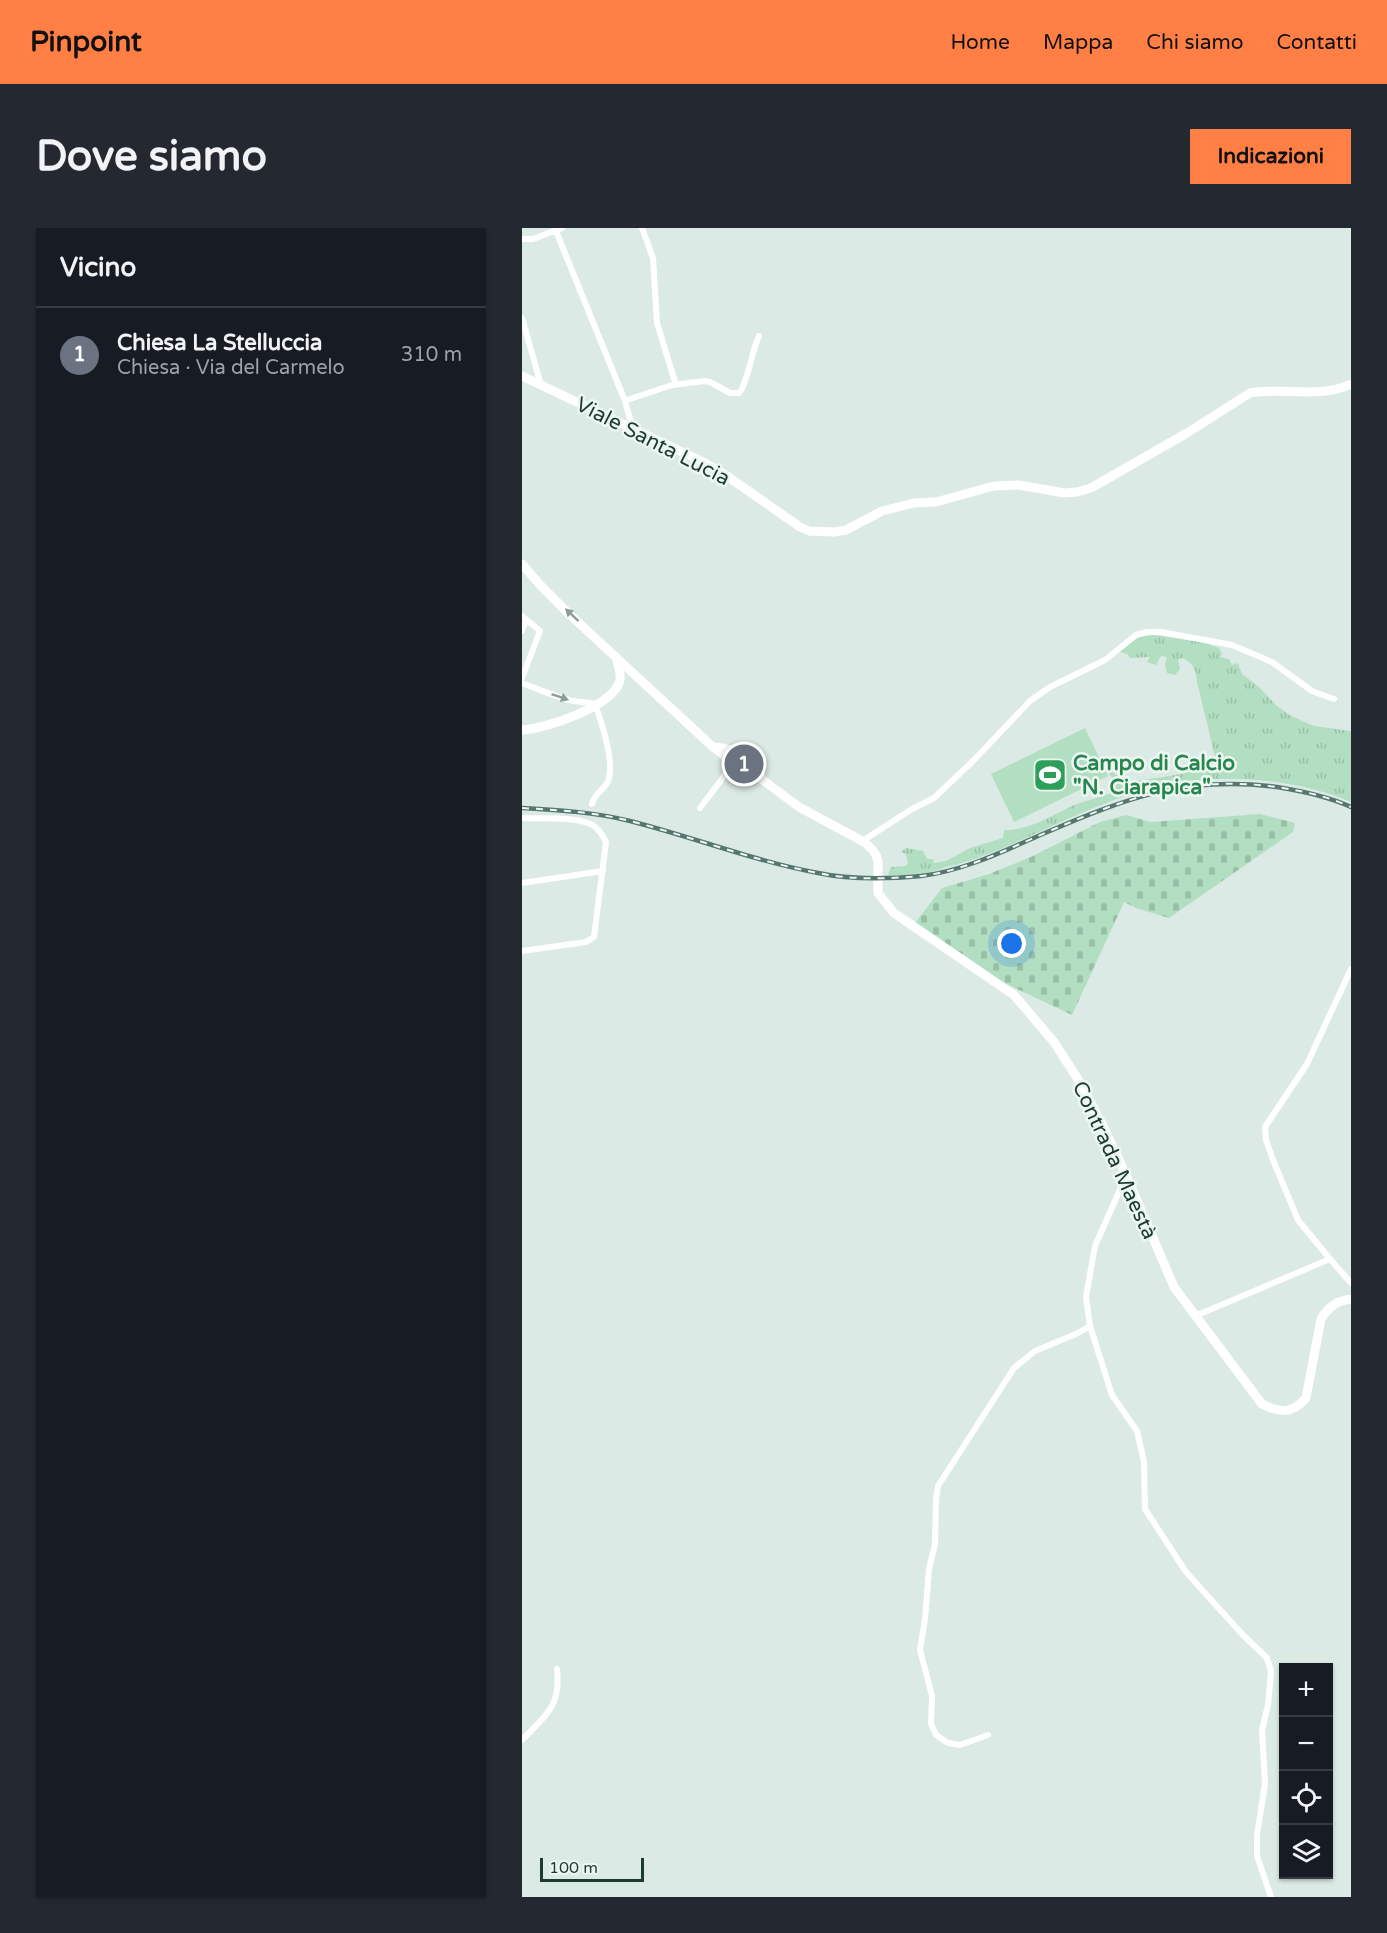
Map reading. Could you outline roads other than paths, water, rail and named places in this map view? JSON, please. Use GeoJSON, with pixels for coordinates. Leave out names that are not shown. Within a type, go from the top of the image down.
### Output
{"type":"FeatureCollection","features":[{"type":"Feature","properties":{"kind":"street"},"geometry":{"type":"LineString","coordinates":[[642,228],[653,258],[657,323],[676,385]]}},
{"type":"Feature","properties":{"kind":"street"},"geometry":{"type":"LineString","coordinates":[[522,239],[533,239],[559,230],[625,401],[633,429]]}},
{"type":"Feature","properties":{"kind":"street"},"geometry":{"type":"LineString","coordinates":[[522,318],[541,385]]}},
{"type":"Feature","properties":{"kind":"street"},"geometry":{"type":"LineString","coordinates":[[625,401],[676,385],[705,381],[710,381],[730,393],[739,393],[744,388],[750,358],[759,336]]}},
{"type":"Feature","properties":{"kind":"street","name":"Viale Santa Lucia"},"geometry":{"type":"LineString","coordinates":[[522,376],[703,462],[800,527],[821,533],[846,530],[882,511],[914,502],[936,502],[994,486],[1019,485],[1064,493],[1077,492],[1106,480],[1250,393],[1265,390],[1328,392],[1351,384]]}},
{"type":"Feature","properties":{"kind":"street"},"geometry":{"type":"LineString","coordinates":[[522,564],[548,593],[713,747],[799,807],[864,842],[912,808],[934,798],[1030,701],[1050,687],[1105,660],[1136,635],[1161,632],[1232,645],[1272,662],[1312,691],[1334,699]]}},
{"type":"Feature","properties":{"kind":"street"},"geometry":{"type":"LineString","coordinates":[[522,631],[524,618]]}},
{"type":"Feature","properties":{"kind":"street"},"geometry":{"type":"LineString","coordinates":[[522,678],[540,631],[524,618]]}},
{"type":"Feature","properties":{"kind":"street"},"geometry":{"type":"LineString","coordinates":[[522,730],[536,729],[597,706],[615,692],[620,680],[615,655]]}},
{"type":"Feature","properties":{"kind":"street"},"geometry":{"type":"LineString","coordinates":[[620,680],[629,676],[638,677]]}},
{"type":"Feature","properties":{"kind":"street"},"geometry":{"type":"LineString","coordinates":[[522,683],[568,700],[580,703],[591,702],[597,706],[610,768],[608,782],[592,804]]}},
{"type":"Feature","properties":{"kind":"street"},"geometry":{"type":"LineString","coordinates":[[713,747],[728,748],[741,754],[764,781]]}},
{"type":"Feature","properties":{"kind":"street"},"geometry":{"type":"LineString","coordinates":[[700,808],[734,763]]}},
{"type":"Feature","properties":{"kind":"street"},"geometry":{"type":"LineString","coordinates":[[522,818],[575,821],[594,826],[606,842],[594,937],[586,942],[522,951]]}},
{"type":"Feature","properties":{"kind":"street","name":"Contrada Maestà"},"geometry":{"type":"LineString","coordinates":[[864,842],[877,856],[878,893],[894,913],[1014,995],[1054,1042],[1081,1084],[1126,1175],[1174,1287],[1262,1404],[1275,1410],[1289,1410],[1298,1407],[1305,1398],[1311,1377],[1322,1318],[1327,1309],[1338,1301],[1351,1299]]}},
{"type":"Feature","properties":{"kind":"street"},"geometry":{"type":"LineString","coordinates":[[522,883],[603,871]]}},
{"type":"Feature","properties":{"kind":"street"},"geometry":{"type":"LineString","coordinates":[[1351,969],[1307,1064],[1265,1127],[1266,1140],[1273,1160],[1298,1220],[1351,1283]]}},
{"type":"Feature","properties":{"kind":"street"},"geometry":{"type":"LineString","coordinates":[[1126,1175],[1095,1246],[1086,1297],[1090,1326],[1112,1395],[1137,1431],[1144,1462],[1146,1509],[1186,1572],[1267,1658],[1270,1671],[1268,1705],[1262,1730],[1265,1784],[1257,1835],[1257,1856],[1271,1897]]}},
{"type":"Feature","properties":{"kind":"street"},"geometry":{"type":"LineString","coordinates":[[1195,1316],[1330,1259]]}},
{"type":"Feature","properties":{"kind":"street"},"geometry":{"type":"LineString","coordinates":[[988,1735],[960,1745],[948,1743],[936,1735],[931,1724],[932,1696],[920,1650],[929,1569],[935,1544],[938,1486],[1014,1368],[1035,1351],[1090,1326]]}},
{"type":"Feature","properties":{"kind":"street"},"geometry":{"type":"LineString","coordinates":[[522,1740],[554,1704],[559,1684],[556,1669]]}},
{"type":"Feature","properties":{"kind":"railway"},"geometry":{"type":"LineString","coordinates":[[522,808],[603,815],[654,827],[794,868],[831,875],[895,878],[953,870],[1103,809],[1158,792],[1185,787],[1214,784],[1277,787],[1314,794],[1351,807]]}},
{"type":"Feature","properties":{"kind":"place","name":"Chiesa La Stelluccia"},"geometry":{"type":"Point","coordinates":[744,764]}},
{"type":"Feature","properties":{"kind":"place","name":"Campo di Calcio \"N. Ciarapica\""},"geometry":{"type":"Point","coordinates":[1050,775]}}]}
